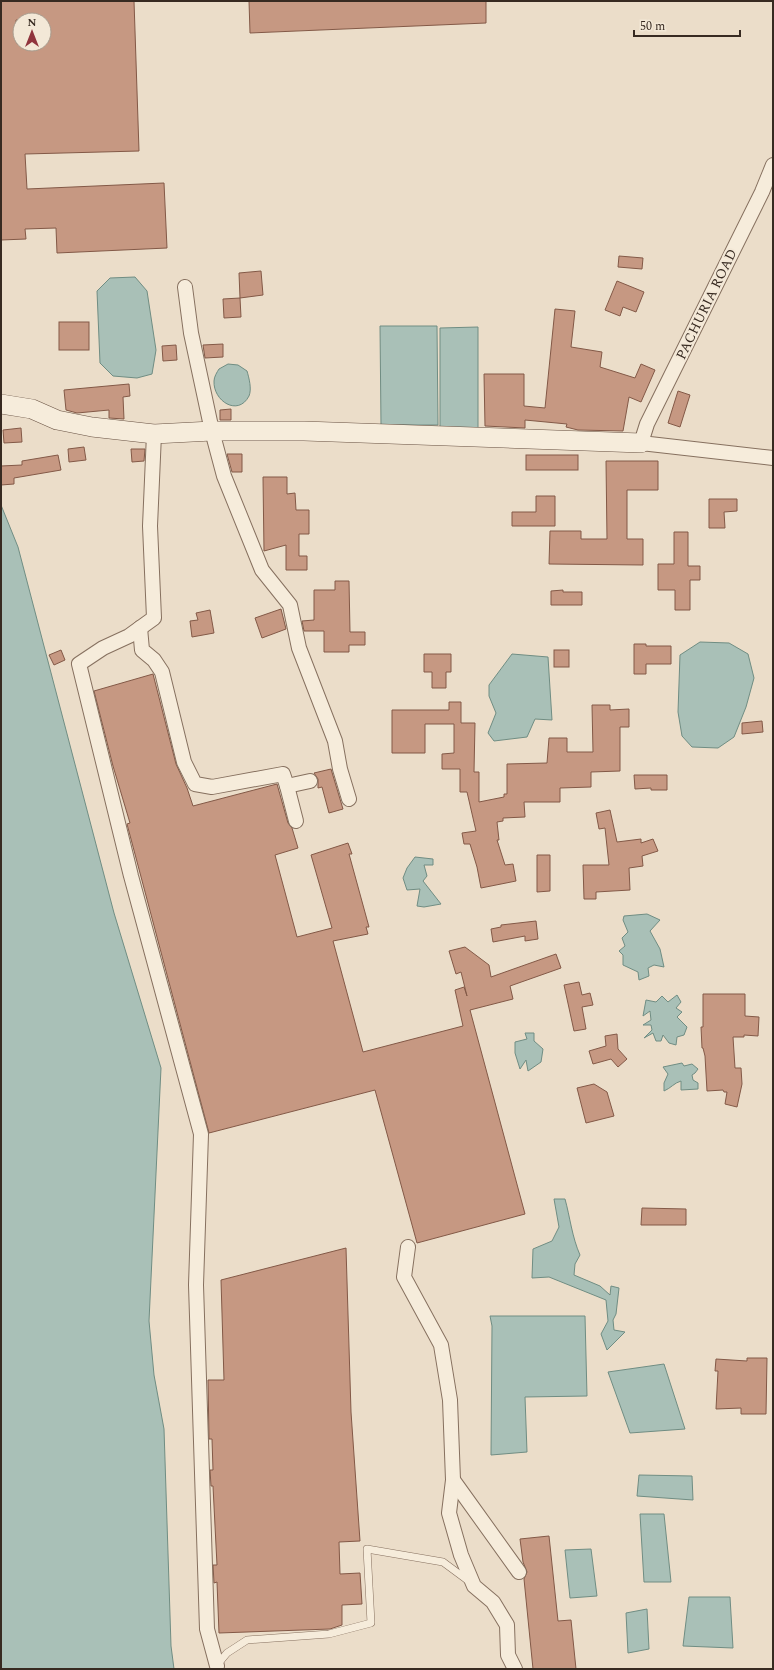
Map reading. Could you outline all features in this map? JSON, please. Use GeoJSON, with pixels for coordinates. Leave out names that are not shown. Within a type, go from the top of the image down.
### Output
{"type":"FeatureCollection","features":[{"type":"Feature","properties":{"kind":"main road"},"geometry":{"type":"LineString","coordinates":[[2,403],[32,409],[58,420],[92,427],[154,434],[212,431],[304,431],[641,443]]}},
{"type":"Feature","properties":{"kind":"street","name":"PACHURIA ROAD"},"geometry":{"type":"LineString","coordinates":[[641,443],[647,424],[762,192],[773,165]]}},
{"type":"Feature","properties":{"kind":"street"},"geometry":{"type":"LineString","coordinates":[[184,287],[212,431],[224,476],[262,570],[290,605],[299,648],[335,741],[340,770],[349,799]]}},
{"type":"Feature","properties":{"kind":"street"},"geometry":{"type":"LineString","coordinates":[[154,434],[150,526],[154,618],[129,636],[103,648],[79,664],[131,876],[201,1134],[196,1300],[207,1629],[217,1666]]}},
{"type":"Feature","properties":{"kind":"street"},"geometry":{"type":"LineString","coordinates":[[641,443],[773,458]]}},
{"type":"Feature","properties":{"kind":"street"},"geometry":{"type":"LineString","coordinates":[[140,628],[142,650],[154,660],[162,672],[184,762],[194,784],[212,787],[283,774],[296,821]]}},
{"type":"Feature","properties":{"kind":"street"},"geometry":{"type":"LineString","coordinates":[[287,786],[310,781]]}},
{"type":"Feature","properties":{"kind":"street"},"geometry":{"type":"LineString","coordinates":[[408,1247],[404,1277],[440,1346],[450,1400],[453,1480],[449,1513],[461,1555],[474,1586],[493,1602],[507,1625],[508,1655],[515,1669]]}},
{"type":"Feature","properties":{"kind":"street"},"geometry":{"type":"LineString","coordinates":[[453,1480],[519,1572]]}},
{"type":"Feature","properties":{"kind":"lane"},"geometry":{"type":"LineString","coordinates":[[217,1666],[227,1653],[247,1640],[329,1634],[371,1623],[367,1549],[443,1562],[474,1586]]}},
{"type":"Feature","properties":{"kind":"shaded area"},"geometry":{"type":"Polygon","coordinates":[[[135,277],[147,291],[156,350],[152,374],[137,378],[113,376],[100,363],[97,291],[110,278],[135,277]]]}},
{"type":"Feature","properties":{"kind":"shaded area"},"geometry":{"type":"Polygon","coordinates":[[[380,326],[437,326],[438,425],[381,425],[380,326]]]}},
{"type":"Feature","properties":{"kind":"shaded area"},"geometry":{"type":"Polygon","coordinates":[[[478,327],[478,431],[440,431],[440,328],[478,327]]]}},
{"type":"Feature","properties":{"kind":"shaded area"},"geometry":{"type":"Polygon","coordinates":[[[228,364],[238,365],[247,371],[248,374],[250,393],[244,402],[239,405],[233,406],[227,404],[218,395],[215,388],[214,379],[219,369],[228,364]]]}},
{"type":"Feature","properties":{"kind":"shaded area"},"geometry":{"type":"Polygon","coordinates":[[[1,505],[18,547],[114,913],[161,1068],[149,1321],[154,1375],[164,1429],[171,1646],[174,1669],[1,1669],[1,505]]]}},
{"type":"Feature","properties":{"kind":"shaded area"},"geometry":{"type":"Polygon","coordinates":[[[700,642],[729,643],[748,654],[754,678],[746,707],[734,737],[718,748],[692,747],[682,736],[678,712],[680,655],[700,642]]]}},
{"type":"Feature","properties":{"kind":"shaded area"},"geometry":{"type":"Polygon","coordinates":[[[512,654],[548,657],[552,720],[535,719],[527,737],[494,741],[488,733],[496,713],[489,696],[489,685],[512,654]]]}},
{"type":"Feature","properties":{"kind":"shaded area"},"geometry":{"type":"Polygon","coordinates":[[[415,857],[433,859],[433,865],[424,865],[427,876],[423,881],[441,904],[424,907],[417,906],[420,889],[407,890],[403,878],[407,868],[415,857]]]}},
{"type":"Feature","properties":{"kind":"shaded area"},"geometry":{"type":"Polygon","coordinates":[[[647,914],[660,920],[650,931],[660,949],[664,967],[654,965],[648,968],[649,976],[639,980],[638,972],[623,965],[623,955],[619,951],[625,946],[622,938],[628,932],[623,920],[624,916],[647,914]]]}},
{"type":"Feature","properties":{"kind":"shaded area"},"geometry":{"type":"Polygon","coordinates":[[[677,995],[681,1002],[676,1008],[682,1012],[677,1017],[687,1027],[684,1035],[677,1037],[676,1045],[669,1043],[663,1035],[661,1041],[656,1041],[653,1033],[644,1038],[652,1030],[651,1025],[643,1025],[651,1020],[650,1011],[643,1016],[646,1000],[656,1002],[662,996],[668,1002],[677,995]]]}},
{"type":"Feature","properties":{"kind":"shaded area"},"geometry":{"type":"Polygon","coordinates":[[[525,1033],[534,1033],[534,1041],[543,1049],[541,1062],[528,1071],[526,1060],[520,1069],[515,1053],[515,1042],[527,1039],[525,1033]]]}},
{"type":"Feature","properties":{"kind":"shaded area"},"geometry":{"type":"Polygon","coordinates":[[[682,1063],[684,1066],[692,1064],[698,1069],[692,1075],[693,1080],[698,1083],[698,1089],[681,1090],[681,1081],[664,1091],[664,1083],[668,1074],[663,1067],[682,1063]]]}},
{"type":"Feature","properties":{"kind":"shaded area"},"geometry":{"type":"Polygon","coordinates":[[[554,1199],[565,1199],[573,1234],[580,1255],[575,1264],[574,1275],[600,1286],[610,1295],[611,1286],[619,1288],[616,1314],[613,1320],[614,1330],[625,1332],[607,1350],[601,1334],[608,1321],[606,1300],[549,1277],[532,1278],[533,1249],[552,1241],[559,1227],[554,1199]]]}},
{"type":"Feature","properties":{"kind":"shaded area"},"geometry":{"type":"Polygon","coordinates":[[[490,1316],[585,1316],[587,1396],[525,1397],[527,1452],[491,1455],[492,1326],[490,1316]]]}},
{"type":"Feature","properties":{"kind":"shaded area"},"geometry":{"type":"Polygon","coordinates":[[[664,1364],[685,1429],[630,1433],[608,1372],[664,1364]]]}},
{"type":"Feature","properties":{"kind":"shaded area"},"geometry":{"type":"Polygon","coordinates":[[[639,1475],[692,1476],[693,1500],[637,1496],[639,1475]]]}},
{"type":"Feature","properties":{"kind":"shaded area"},"geometry":{"type":"Polygon","coordinates":[[[640,1514],[664,1514],[671,1582],[644,1582],[640,1514]]]}},
{"type":"Feature","properties":{"kind":"shaded area"},"geometry":{"type":"Polygon","coordinates":[[[591,1549],[597,1596],[570,1598],[565,1550],[591,1549]]]}},
{"type":"Feature","properties":{"kind":"shaded area"},"geometry":{"type":"Polygon","coordinates":[[[689,1597],[730,1597],[733,1648],[683,1646],[689,1597]]]}},
{"type":"Feature","properties":{"kind":"shaded area"},"geometry":{"type":"Polygon","coordinates":[[[647,1609],[649,1649],[628,1653],[626,1613],[647,1609]]]}},
{"type":"Feature","properties":{"kind":"building"},"geometry":{"type":"Polygon","coordinates":[[[1,1],[134,1],[139,151],[25,154],[27,189],[164,183],[167,248],[57,253],[56,228],[25,229],[26,239],[1,240],[1,1]]]}},
{"type":"Feature","properties":{"kind":"building"},"geometry":{"type":"Polygon","coordinates":[[[249,1],[486,1],[486,23],[250,33],[249,1]]]}},
{"type":"Feature","properties":{"kind":"building"},"geometry":{"type":"Polygon","coordinates":[[[619,256],[643,258],[642,269],[618,267],[619,256]]]}},
{"type":"Feature","properties":{"kind":"building"},"geometry":{"type":"Polygon","coordinates":[[[261,271],[263,295],[240,298],[239,273],[261,271]]]}},
{"type":"Feature","properties":{"kind":"building"},"geometry":{"type":"Polygon","coordinates":[[[617,281],[644,292],[636,312],[623,307],[620,316],[605,310],[617,281]]]}},
{"type":"Feature","properties":{"kind":"building"},"geometry":{"type":"Polygon","coordinates":[[[240,298],[241,317],[224,318],[223,299],[240,298]]]}},
{"type":"Feature","properties":{"kind":"building"},"geometry":{"type":"Polygon","coordinates":[[[555,309],[575,311],[571,347],[602,352],[600,367],[635,378],[641,364],[655,370],[641,402],[629,397],[623,431],[578,430],[566,427],[567,424],[525,420],[525,428],[485,426],[484,374],[524,374],[524,406],[545,408],[555,309]]]}},
{"type":"Feature","properties":{"kind":"building"},"geometry":{"type":"Polygon","coordinates":[[[59,322],[89,322],[89,350],[59,350],[59,322]]]}},
{"type":"Feature","properties":{"kind":"building"},"geometry":{"type":"Polygon","coordinates":[[[223,344],[223,357],[205,358],[203,345],[223,344]]]}},
{"type":"Feature","properties":{"kind":"building"},"geometry":{"type":"Polygon","coordinates":[[[176,345],[177,360],[163,361],[162,346],[176,345]]]}},
{"type":"Feature","properties":{"kind":"building"},"geometry":{"type":"Polygon","coordinates":[[[129,384],[130,396],[123,397],[124,419],[109,418],[109,410],[77,413],[66,410],[64,390],[129,384]]]}},
{"type":"Feature","properties":{"kind":"building"},"geometry":{"type":"Polygon","coordinates":[[[678,391],[690,395],[680,427],[668,423],[678,391]]]}},
{"type":"Feature","properties":{"kind":"building"},"geometry":{"type":"Polygon","coordinates":[[[231,409],[231,420],[220,420],[220,410],[231,409]]]}},
{"type":"Feature","properties":{"kind":"building"},"geometry":{"type":"Polygon","coordinates":[[[21,428],[22,442],[4,443],[3,430],[21,428]]]}},
{"type":"Feature","properties":{"kind":"building"},"geometry":{"type":"Polygon","coordinates":[[[84,447],[86,460],[69,462],[68,449],[84,447]]]}},
{"type":"Feature","properties":{"kind":"building"},"geometry":{"type":"Polygon","coordinates":[[[131,449],[145,449],[144,461],[132,462],[131,449]]]}},
{"type":"Feature","properties":{"kind":"building"},"geometry":{"type":"Polygon","coordinates":[[[227,454],[242,454],[242,472],[232,472],[227,454]]]}},
{"type":"Feature","properties":{"kind":"building"},"geometry":{"type":"Polygon","coordinates":[[[58,455],[61,470],[14,478],[14,484],[1,485],[1,466],[22,465],[22,461],[58,455]]]}},
{"type":"Feature","properties":{"kind":"building"},"geometry":{"type":"Polygon","coordinates":[[[526,455],[578,455],[578,470],[526,470],[526,455]]]}},
{"type":"Feature","properties":{"kind":"building"},"geometry":{"type":"Polygon","coordinates":[[[606,461],[658,461],[658,490],[627,490],[627,539],[643,539],[643,565],[549,564],[550,531],[581,531],[581,539],[607,539],[606,461]]]}},
{"type":"Feature","properties":{"kind":"building"},"geometry":{"type":"Polygon","coordinates":[[[263,477],[287,477],[287,494],[295,493],[296,510],[309,510],[309,534],[299,534],[299,556],[307,556],[307,570],[286,570],[286,545],[264,551],[263,477]]]}},
{"type":"Feature","properties":{"kind":"building"},"geometry":{"type":"Polygon","coordinates":[[[536,496],[555,496],[555,526],[512,526],[512,512],[536,512],[536,496]]]}},
{"type":"Feature","properties":{"kind":"building"},"geometry":{"type":"Polygon","coordinates":[[[709,499],[737,499],[737,511],[724,512],[725,528],[709,528],[709,499]]]}},
{"type":"Feature","properties":{"kind":"building"},"geometry":{"type":"Polygon","coordinates":[[[674,532],[688,532],[688,566],[700,566],[700,580],[690,580],[690,610],[675,610],[675,590],[658,590],[658,564],[674,564],[674,532]]]}},
{"type":"Feature","properties":{"kind":"building"},"geometry":{"type":"Polygon","coordinates":[[[335,581],[349,581],[350,632],[365,632],[365,645],[349,645],[349,652],[324,652],[324,631],[304,631],[302,621],[314,620],[314,590],[335,590],[335,581]]]}},
{"type":"Feature","properties":{"kind":"building"},"geometry":{"type":"Polygon","coordinates":[[[563,590],[563,592],[582,592],[582,605],[551,605],[551,591],[563,590]]]}},
{"type":"Feature","properties":{"kind":"building"},"geometry":{"type":"Polygon","coordinates":[[[281,609],[286,629],[262,638],[255,618],[281,609]]]}},
{"type":"Feature","properties":{"kind":"building"},"geometry":{"type":"Polygon","coordinates":[[[210,610],[214,633],[192,637],[190,621],[198,620],[196,613],[210,610]]]}},
{"type":"Feature","properties":{"kind":"building"},"geometry":{"type":"Polygon","coordinates":[[[634,644],[646,644],[646,646],[671,646],[671,664],[646,664],[646,674],[634,674],[634,644]]]}},
{"type":"Feature","properties":{"kind":"building"},"geometry":{"type":"Polygon","coordinates":[[[61,650],[65,660],[54,665],[49,655],[61,650]]]}},
{"type":"Feature","properties":{"kind":"building"},"geometry":{"type":"Polygon","coordinates":[[[554,650],[569,650],[569,667],[554,667],[554,650]]]}},
{"type":"Feature","properties":{"kind":"building"},"geometry":{"type":"Polygon","coordinates":[[[424,654],[451,654],[451,672],[446,672],[446,688],[432,688],[432,672],[424,672],[424,654]]]}},
{"type":"Feature","properties":{"kind":"building"},"geometry":{"type":"Polygon","coordinates":[[[153,674],[176,764],[193,806],[277,784],[288,823],[292,828],[298,848],[275,855],[297,937],[332,928],[311,855],[348,843],[352,854],[349,854],[369,927],[366,927],[368,934],[333,941],[363,1052],[463,1026],[455,990],[464,987],[467,996],[461,972],[456,974],[449,951],[465,947],[489,965],[491,977],[556,954],[561,968],[510,986],[513,999],[470,1010],[525,1214],[417,1243],[375,1090],[209,1133],[127,824],[130,823],[113,766],[94,691],[153,674]]]}},
{"type":"Feature","properties":{"kind":"building"},"geometry":{"type":"Polygon","coordinates":[[[449,702],[461,702],[461,723],[475,723],[474,772],[479,772],[479,802],[504,797],[504,794],[507,794],[507,764],[547,763],[549,738],[567,738],[567,752],[593,752],[592,705],[610,705],[610,710],[629,709],[629,727],[620,727],[620,771],[591,772],[591,787],[560,788],[560,802],[524,802],[525,817],[503,818],[503,821],[497,822],[499,840],[497,840],[505,865],[513,864],[516,881],[481,888],[477,867],[470,844],[464,844],[462,833],[476,831],[467,792],[460,792],[460,769],[442,769],[442,754],[454,753],[454,724],[425,724],[425,753],[392,753],[392,710],[449,710],[449,702]]]}},
{"type":"Feature","properties":{"kind":"building"},"geometry":{"type":"Polygon","coordinates":[[[762,721],[763,732],[742,734],[742,723],[762,721]]]}},
{"type":"Feature","properties":{"kind":"building"},"geometry":{"type":"Polygon","coordinates":[[[331,769],[343,809],[329,813],[322,787],[318,788],[318,779],[314,773],[331,769]]]}},
{"type":"Feature","properties":{"kind":"building"},"geometry":{"type":"Polygon","coordinates":[[[634,775],[667,775],[667,790],[651,790],[651,788],[635,789],[634,775]]]}},
{"type":"Feature","properties":{"kind":"building"},"geometry":{"type":"Polygon","coordinates":[[[610,810],[617,842],[641,839],[641,843],[653,839],[658,851],[642,856],[643,866],[629,868],[630,890],[596,892],[596,899],[584,899],[583,865],[609,865],[605,828],[599,829],[596,813],[610,810]]]}},
{"type":"Feature","properties":{"kind":"building"},"geometry":{"type":"Polygon","coordinates":[[[537,855],[550,855],[550,891],[537,892],[537,855]]]}},
{"type":"Feature","properties":{"kind":"building"},"geometry":{"type":"Polygon","coordinates":[[[536,921],[538,939],[525,941],[525,936],[493,942],[491,929],[501,927],[501,925],[536,921]]]}},
{"type":"Feature","properties":{"kind":"building"},"geometry":{"type":"Polygon","coordinates":[[[579,982],[582,995],[590,993],[593,1005],[582,1007],[586,1029],[574,1031],[564,985],[579,982]]]}},
{"type":"Feature","properties":{"kind":"building"},"geometry":{"type":"Polygon","coordinates":[[[703,994],[745,994],[745,1016],[759,1017],[758,1036],[744,1035],[744,1037],[733,1037],[735,1068],[741,1068],[742,1084],[737,1107],[725,1104],[727,1092],[724,1092],[723,1090],[707,1091],[705,1056],[702,1048],[701,1027],[703,1027],[703,994]]]}},
{"type":"Feature","properties":{"kind":"building"},"geometry":{"type":"Polygon","coordinates":[[[617,1034],[618,1049],[627,1059],[618,1067],[611,1059],[593,1064],[589,1051],[606,1046],[605,1036],[617,1034]]]}},
{"type":"Feature","properties":{"kind":"building"},"geometry":{"type":"Polygon","coordinates":[[[594,1084],[607,1092],[614,1116],[586,1123],[577,1088],[594,1084]]]}},
{"type":"Feature","properties":{"kind":"building"},"geometry":{"type":"Polygon","coordinates":[[[642,1208],[686,1209],[686,1225],[641,1225],[642,1208]]]}},
{"type":"Feature","properties":{"kind":"building"},"geometry":{"type":"Polygon","coordinates":[[[346,1248],[351,1412],[360,1541],[339,1542],[340,1574],[360,1573],[362,1604],[342,1605],[342,1625],[330,1629],[219,1633],[217,1582],[214,1583],[213,1565],[217,1565],[213,1486],[211,1486],[210,1470],[213,1470],[212,1439],[209,1439],[208,1380],[224,1380],[221,1280],[346,1248]]]}},
{"type":"Feature","properties":{"kind":"building"},"geometry":{"type":"Polygon","coordinates":[[[747,1358],[767,1358],[766,1414],[741,1414],[741,1408],[716,1409],[718,1371],[715,1371],[716,1359],[747,1361],[747,1358]]]}},
{"type":"Feature","properties":{"kind":"building"},"geometry":{"type":"Polygon","coordinates":[[[549,1536],[558,1621],[571,1620],[576,1669],[533,1669],[524,1579],[527,1572],[523,1562],[520,1539],[549,1536]]]}}]}
